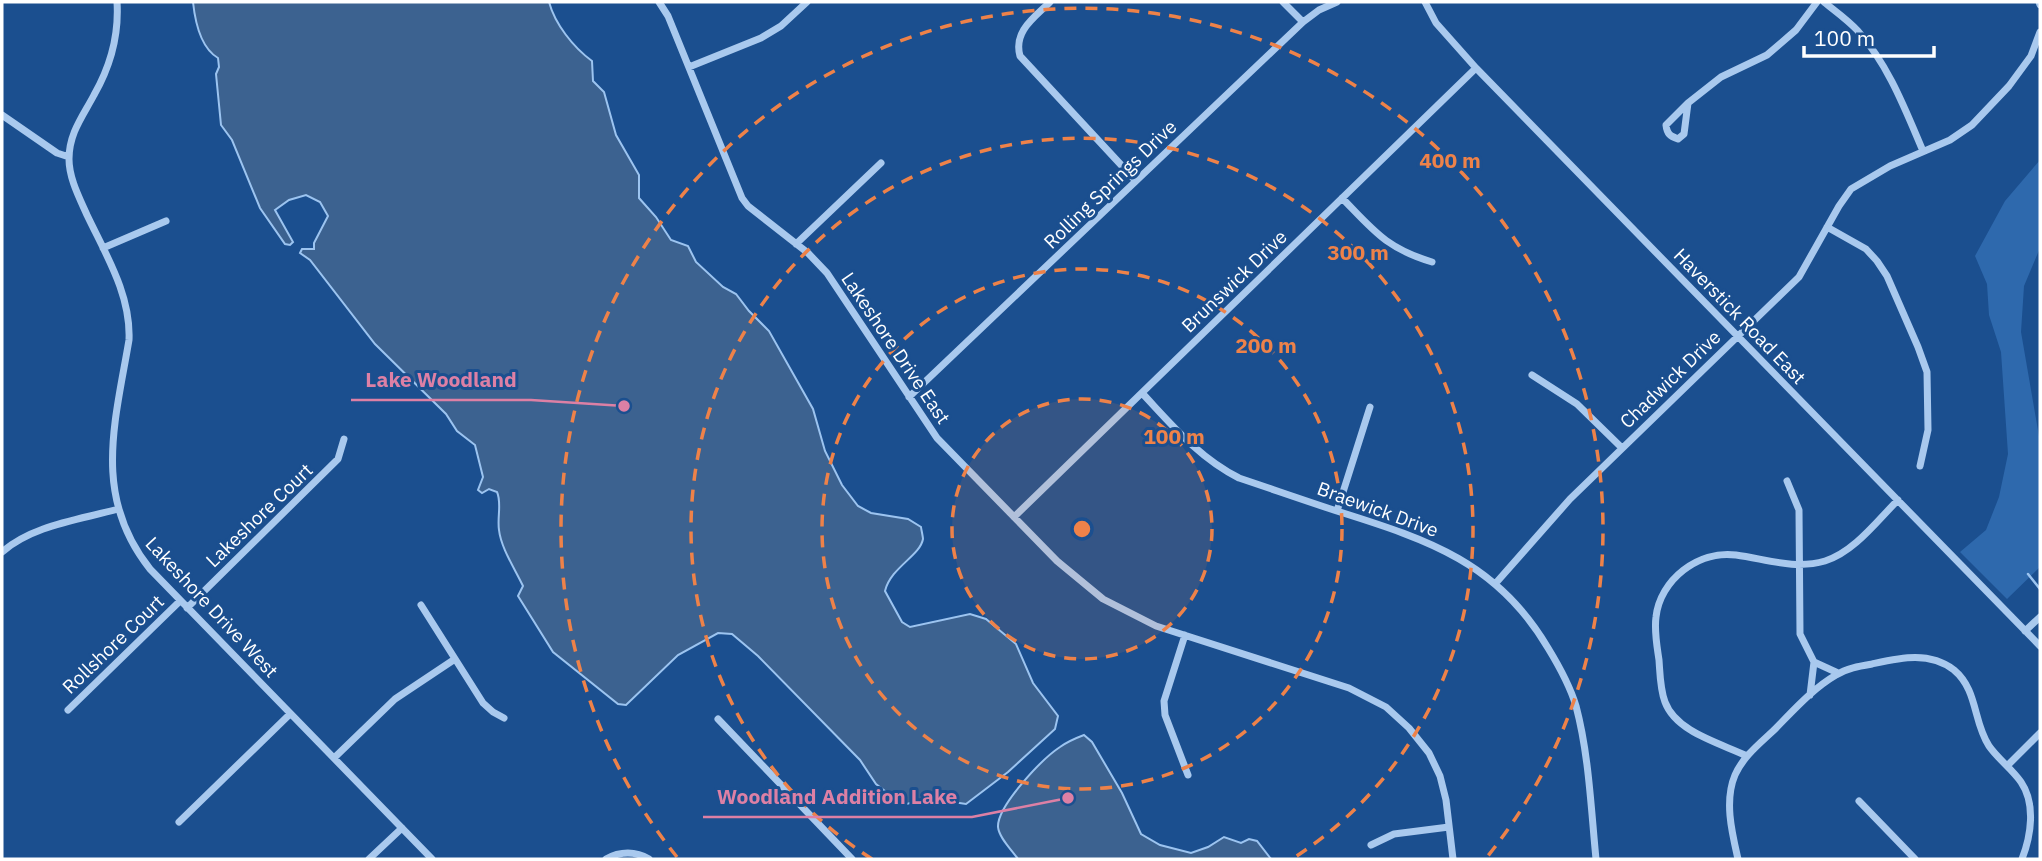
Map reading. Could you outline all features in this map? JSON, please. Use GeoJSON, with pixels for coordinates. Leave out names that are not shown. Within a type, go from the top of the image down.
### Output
{"type":"FeatureCollection","features":[{"type":"Feature","properties":{"kind":"street","name":"Lakeshore Drive West"},"geometry":{"type":"LineString","coordinates":[[117,2],[116,29],[111,54],[99,86],[74,130],[69,157],[78,196],[121,289],[130,324],[130,340],[112,443],[111,473],[118,509],[130,540],[144,561],[432,859]]}},
{"type":"Feature","properties":{"kind":"street","name":"Lakeshore Drive East"},"geometry":{"type":"LineString","coordinates":[[659,2],[668,16],[742,198],[827,273],[937,438],[1056,561],[1103,599],[1133,616],[1349,688],[1386,707],[1409,728],[1429,753],[1440,776],[1447,800],[1453,859]]}},
{"type":"Feature","properties":{"kind":"street"},"geometry":{"type":"LineString","coordinates":[[688,67],[761,38],[780,26],[807,2]]}},
{"type":"Feature","properties":{"kind":"street"},"geometry":{"type":"LineString","coordinates":[[1050,2],[1021,32],[1020,56],[1136,181]]}},
{"type":"Feature","properties":{"kind":"street"},"geometry":{"type":"LineString","coordinates":[[1283,2],[1303,22]]}},
{"type":"Feature","properties":{"kind":"street","name":"Rolling Springs Drive"},"geometry":{"type":"LineString","coordinates":[[909,397],[1303,22],[1337,2]]}},
{"type":"Feature","properties":{"kind":"street","name":"Haverstick Road East"},"geometry":{"type":"LineString","coordinates":[[1425,2],[1436,23],[1476,68],[2025,631],[2039,641]]}},
{"type":"Feature","properties":{"kind":"street"},"geometry":{"type":"LineString","coordinates":[[1688,103],[1684,134],[1678,139],[1667,132],[1666,125],[1688,103],[1721,77],[1767,55],[1796,30],[1817,2]]}},
{"type":"Feature","properties":{"kind":"street"},"geometry":{"type":"LineString","coordinates":[[1824,2],[1857,29],[1876,54],[1898,91],[1923,151]]}},
{"type":"Feature","properties":{"kind":"street","name":"Chadwick Drive"},"geometry":{"type":"LineString","coordinates":[[1495,584],[1547,524],[1621,447],[1799,277],[1852,189],[1872,175],[1950,140],[1987,111],[2031,56],[2040,32]]}},
{"type":"Feature","properties":{"kind":"street","name":"Brunswick Drive"},"geometry":{"type":"LineString","coordinates":[[1014,517],[1476,68]]}},
{"type":"Feature","properties":{"kind":"street"},"geometry":{"type":"LineString","coordinates":[[2,115],[57,153],[69,157]]}},
{"type":"Feature","properties":{"kind":"street"},"geometry":{"type":"LineString","coordinates":[[796,244],[881,163]]}},
{"type":"Feature","properties":{"kind":"street"},"geometry":{"type":"LineString","coordinates":[[1342,198],[1381,238],[1395,248],[1432,262]]}},
{"type":"Feature","properties":{"kind":"street"},"geometry":{"type":"LineString","coordinates":[[103,248],[166,221]]}},
{"type":"Feature","properties":{"kind":"street"},"geometry":{"type":"LineString","coordinates":[[1827,227],[1866,249],[1877,261],[1887,276],[1918,347],[1927,372],[1928,430],[1920,466]]}},
{"type":"Feature","properties":{"kind":"street"},"geometry":{"type":"LineString","coordinates":[[1532,375],[1577,404],[1621,447]]}},
{"type":"Feature","properties":{"kind":"street","name":"Braewick Drive"},"geometry":{"type":"LineString","coordinates":[[1142,393],[1197,451],[1219,468],[1239,478],[1424,540],[1469,564],[1495,584],[1534,625],[1561,670],[1575,703],[1582,734],[1597,859]]}},
{"type":"Feature","properties":{"kind":"street"},"geometry":{"type":"LineString","coordinates":[[1336,511],[1370,407]]}},
{"type":"Feature","properties":{"kind":"street","name":"Lakeshore Court"},"geometry":{"type":"LineString","coordinates":[[187,608],[338,459],[344,439]]}},
{"type":"Feature","properties":{"kind":"street"},"geometry":{"type":"LineString","coordinates":[[1787,481],[1798,510],[1800,634],[1814,662],[1810,695]]}},
{"type":"Feature","properties":{"kind":"street"},"geometry":{"type":"LineString","coordinates":[[1747,756],[1682,725],[1665,702],[1661,688],[1656,616],[1668,585],[1683,570],[1699,560],[1717,555],[1733,554],[1799,565],[1822,562],[1848,549],[1898,500]]}},
{"type":"Feature","properties":{"kind":"street"},"geometry":{"type":"LineString","coordinates":[[2,552],[32,533],[118,509]]}},
{"type":"Feature","properties":{"kind":"street","name":"Rollshore Court"},"geometry":{"type":"LineString","coordinates":[[68,710],[180,601]]}},
{"type":"Feature","properties":{"kind":"street"},"geometry":{"type":"LineString","coordinates":[[421,605],[488,708],[504,718]]}},
{"type":"Feature","properties":{"kind":"street"},"geometry":{"type":"LineString","coordinates":[[2025,631],[2040,617]]}},
{"type":"Feature","properties":{"kind":"street"},"geometry":{"type":"LineString","coordinates":[[1185,635],[1164,701],[1165,715],[1188,775]]}},
{"type":"Feature","properties":{"kind":"street"},"geometry":{"type":"LineString","coordinates":[[1738,859],[1729,796],[1741,762],[1810,695],[1838,673],[1905,656],[1922,657],[1942,663],[1954,670],[1965,682],[1974,699],[1982,733],[1990,747],[2027,792],[2030,827],[2022,859]]}},
{"type":"Feature","properties":{"kind":"street"},"geometry":{"type":"LineString","coordinates":[[334,758],[395,699],[454,659]]}},
{"type":"Feature","properties":{"kind":"street"},"geometry":{"type":"LineString","coordinates":[[1814,662],[1838,673]]}},
{"type":"Feature","properties":{"kind":"street"},"geometry":{"type":"LineString","coordinates":[[179,822],[290,714]]}},
{"type":"Feature","properties":{"kind":"street"},"geometry":{"type":"LineString","coordinates":[[718,719],[852,859]]}},
{"type":"Feature","properties":{"kind":"street"},"geometry":{"type":"LineString","coordinates":[[2007,765],[2040,733]]}},
{"type":"Feature","properties":{"kind":"street"},"geometry":{"type":"LineString","coordinates":[[1859,801],[1915,859]]}},
{"type":"Feature","properties":{"kind":"street"},"geometry":{"type":"LineString","coordinates":[[1371,845],[1394,834],[1450,827]]}},
{"type":"Feature","properties":{"kind":"street"},"geometry":{"type":"LineString","coordinates":[[369,859],[402,828]]}},
{"type":"Feature","properties":{"kind":"street"},"geometry":{"type":"LineString","coordinates":[[606,859],[623,853],[634,853],[649,859]]}},
{"type":"Feature","properties":{"kind":"shaded area"},"geometry":{"type":"Polygon","coordinates":[[[193,2],[549,2],[566,34],[592,61],[593,81],[604,92],[616,135],[639,175],[639,198],[671,240],[688,246],[696,262],[723,287],[736,294],[769,331],[813,409],[825,451],[842,485],[858,506],[871,513],[908,519],[921,527],[921,545],[893,575],[885,591],[902,622],[910,627],[970,614],[986,619],[1016,644],[1033,683],[1058,716],[1055,729],[1008,772],[966,804],[953,802],[935,806],[925,799],[903,805],[876,784],[860,760],[758,656],[732,634],[718,633],[678,655],[626,705],[618,704],[553,652],[518,596],[523,586],[500,537],[497,492],[489,489],[482,493],[478,490],[483,477],[475,445],[457,431],[446,414],[375,344],[310,260],[300,253],[302,249],[314,249],[314,243],[328,216],[320,202],[306,195],[289,200],[275,210],[293,242],[290,245],[285,244],[260,208],[232,140],[221,125],[216,74],[219,67],[218,58],[203,41],[193,2]]]}},
{"type":"Feature","properties":{"kind":"shaded area"},"geometry":{"type":"Polygon","coordinates":[[[2040,160],[2040,248],[2024,286],[2021,332],[2040,442],[2040,567],[2007,599],[1960,552],[1986,530],[1999,497],[2008,454],[2001,352],[1989,315],[1987,284],[1975,256],[2005,201],[2040,160]]]}},
{"type":"Feature","properties":{"kind":"shaded area"},"geometry":{"type":"Polygon","coordinates":[[[1084,735],[1092,742],[1122,793],[1141,834],[1160,845],[1191,853],[1224,837],[1241,843],[1249,839],[1257,841],[1271,859],[1018,859],[1003,840],[998,827],[1005,807],[1022,784],[1052,753],[1084,735]]]}},
{"type":"Feature","properties":{"kind":"waterway"},"geometry":{"type":"LineString","coordinates":[[2028,574],[2040,589]]}},
{"type":"Feature","properties":{"kind":"place","name":"Lake Woodland"},"geometry":{"type":"Point","coordinates":[624,406]}},
{"type":"Feature","properties":{"kind":"place","name":"Woodland Addition Lake"},"geometry":{"type":"Point","coordinates":[1068,798]}}]}
